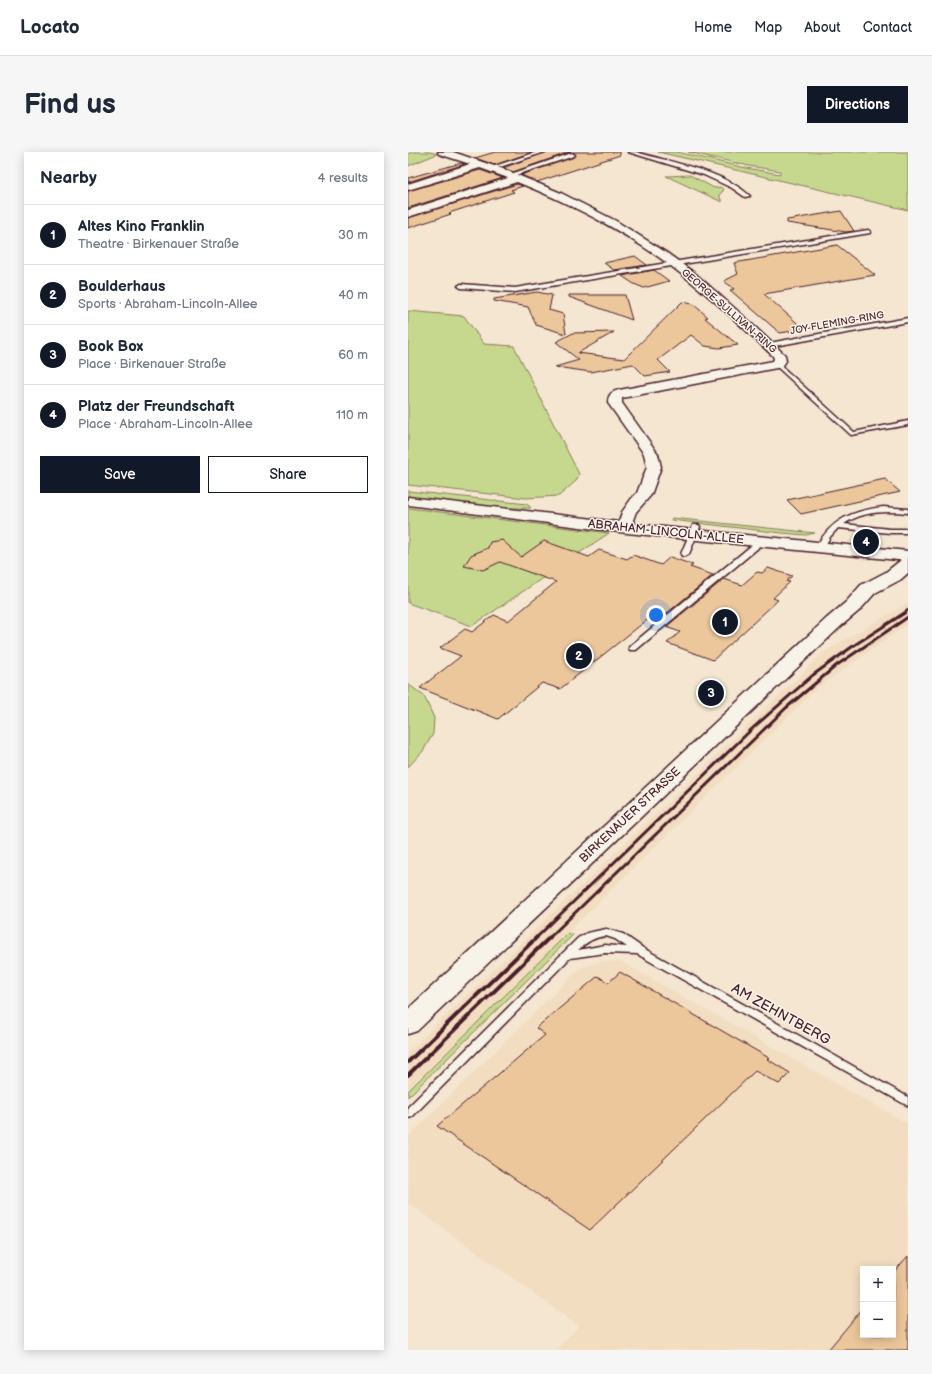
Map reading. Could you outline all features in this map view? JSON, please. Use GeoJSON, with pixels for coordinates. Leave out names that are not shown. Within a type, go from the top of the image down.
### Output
{"type":"FeatureCollection","features":[{"type":"Feature","properties":{"kind":"street","name":"GEORGE-SULLIVAN-RING"},"geometry":{"type":"LineString","coordinates":[[449,153],[551,193],[646,244],[702,285],[769,345],[780,358],[780,362],[777,364],[629,392],[615,397],[615,403],[651,454],[654,467],[644,495],[646,501],[644,514],[630,523]]}},
{"type":"Feature","properties":{"kind":"street"},"geometry":{"type":"LineString","coordinates":[[408,187],[479,165]]}},
{"type":"Feature","properties":{"kind":"street"},"geometry":{"type":"LineString","coordinates":[[408,214],[513,178]]}},
{"type":"Feature","properties":{"kind":"street","name":"ABRAHAM-LINCOLN-ALLEE"},"geometry":{"type":"LineString","coordinates":[[408,501],[630,523],[695,531],[757,541],[826,545]]}},
{"type":"Feature","properties":{"kind":"street","name":"ABRAHAM-LINCOLN-ALLEE"},"geometry":{"type":"LineString","coordinates":[[695,531],[800,539],[826,545]]}},
{"type":"Feature","properties":{"kind":"street"},"geometry":{"type":"LineString","coordinates":[[826,545],[868,540],[908,544]]}},
{"type":"Feature","properties":{"kind":"street"},"geometry":{"type":"LineString","coordinates":[[826,545],[908,556]]}},
{"type":"Feature","properties":{"kind":"street","name":"BIRKENAUER STRASSE"},"geometry":{"type":"LineString","coordinates":[[408,1024],[833,623],[853,606],[868,590],[893,576],[908,564]]}},
{"type":"Feature","properties":{"kind":"street","name":"BIRKENAUER STRASSE"},"geometry":{"type":"LineString","coordinates":[[853,606],[882,594],[908,580]]}},
{"type":"Feature","properties":{"kind":"lane"},"geometry":{"type":"LineString","coordinates":[[489,169],[542,152]]}},
{"type":"Feature","properties":{"kind":"lane"},"geometry":{"type":"LineString","coordinates":[[631,152],[673,163],[713,177],[733,186],[747,196]]}},
{"type":"Feature","properties":{"kind":"lane"},"geometry":{"type":"LineString","coordinates":[[513,178],[572,155]]}},
{"type":"Feature","properties":{"kind":"lane"},"geometry":{"type":"LineString","coordinates":[[461,286],[515,290],[868,232]]}},
{"type":"Feature","properties":{"kind":"lane","name":"JOY-FLEMING-RING"},"geometry":{"type":"LineString","coordinates":[[769,345],[908,320]]}},
{"type":"Feature","properties":{"kind":"lane"},"geometry":{"type":"LineString","coordinates":[[777,364],[853,434],[908,423]]}},
{"type":"Feature","properties":{"kind":"lane"},"geometry":{"type":"LineString","coordinates":[[826,545],[837,526],[844,520],[859,513],[873,510],[908,511]]}},
{"type":"Feature","properties":{"kind":"lane"},"geometry":{"type":"LineString","coordinates":[[837,526],[850,526],[870,530],[908,531]]}},
{"type":"Feature","properties":{"kind":"lane"},"geometry":{"type":"LineString","coordinates":[[685,554],[695,531]]}},
{"type":"Feature","properties":{"kind":"lane"},"geometry":{"type":"LineString","coordinates":[[633,648],[755,546],[757,541]]}},
{"type":"Feature","properties":{"kind":"lane","name":"AM ZEHNTBERG"},"geometry":{"type":"LineString","coordinates":[[408,1114],[582,940],[592,934],[604,932],[614,933],[624,938],[639,951],[908,1102]]}},
{"type":"Feature","properties":{"kind":"lane","name":"AM ZEHNTBERG"},"geometry":{"type":"LineString","coordinates":[[568,955],[605,949],[639,951]]}},
{"type":"Feature","properties":{"kind":"shaded area"},"geometry":{"type":"Polygon","coordinates":[[[908,603],[908,624],[817,688],[408,1089],[408,1052],[824,652],[908,603]]]}},
{"type":"Feature","properties":{"kind":"shaded area"},"geometry":{"type":"Polygon","coordinates":[[[601,961],[622,962],[908,1124],[908,1350],[556,1350],[579,1326],[408,1203],[408,1137],[579,969],[601,961]]]}},
{"type":"Feature","properties":{"kind":"green space"},"geometry":{"type":"Polygon","coordinates":[[[413,152],[430,152],[437,154],[408,166],[408,154],[413,152]]]}},
{"type":"Feature","properties":{"kind":"green space"},"geometry":{"type":"Polygon","coordinates":[[[658,152],[677,152],[746,168],[780,174],[780,171],[749,166],[688,152],[908,152],[908,210],[658,152]]]}},
{"type":"Feature","properties":{"kind":"green space"},"geometry":{"type":"Polygon","coordinates":[[[690,175],[714,188],[720,187],[724,190],[719,195],[722,202],[666,176],[690,175]]]}},
{"type":"Feature","properties":{"kind":"green space"},"geometry":{"type":"Polygon","coordinates":[[[408,311],[464,316],[484,344],[514,346],[579,474],[576,481],[559,496],[526,498],[408,485],[408,311]]]}},
{"type":"Feature","properties":{"kind":"green space"},"geometry":{"type":"Polygon","coordinates":[[[408,491],[527,504],[531,508],[499,508],[408,497],[408,491]]]}},
{"type":"Feature","properties":{"kind":"green space"},"geometry":{"type":"Polygon","coordinates":[[[408,508],[609,533],[472,626],[408,603],[408,508]]]}},
{"type":"Feature","properties":{"kind":"green space"},"geometry":{"type":"Polygon","coordinates":[[[672,518],[815,533],[806,535],[782,533],[671,520],[672,518]]]}},
{"type":"Feature","properties":{"kind":"green space"},"geometry":{"type":"Polygon","coordinates":[[[408,684],[424,696],[434,718],[433,734],[423,751],[408,767],[408,684]]]}},
{"type":"Feature","properties":{"kind":"green space"},"geometry":{"type":"Polygon","coordinates":[[[568,933],[573,935],[408,1097],[408,1091],[568,933]]]}},
{"type":"Feature","properties":{"kind":"building"},"geometry":{"type":"Polygon","coordinates":[[[495,152],[532,152],[495,165],[475,158],[495,152]]]}},
{"type":"Feature","properties":{"kind":"building"},"geometry":{"type":"Polygon","coordinates":[[[546,152],[570,152],[513,172],[503,168],[546,152]]]}},
{"type":"Feature","properties":{"kind":"building"},"geometry":{"type":"Polygon","coordinates":[[[573,152],[620,152],[620,155],[537,182],[521,175],[574,157],[576,155],[573,152]]]}},
{"type":"Feature","properties":{"kind":"building"},"geometry":{"type":"Polygon","coordinates":[[[461,163],[465,164],[408,182],[408,178],[461,163]]]}},
{"type":"Feature","properties":{"kind":"building"},"geometry":{"type":"Polygon","coordinates":[[[480,170],[503,178],[408,208],[408,191],[480,170]]]}},
{"type":"Feature","properties":{"kind":"building"},"geometry":{"type":"Polygon","coordinates":[[[517,184],[523,186],[511,190],[514,192],[408,228],[408,218],[517,184]]]}},
{"type":"Feature","properties":{"kind":"building"},"geometry":{"type":"Polygon","coordinates":[[[841,211],[854,231],[846,232],[787,223],[787,220],[841,211]]]}},
{"type":"Feature","properties":{"kind":"building"},"geometry":{"type":"Polygon","coordinates":[[[837,245],[875,275],[764,294],[804,329],[780,333],[730,290],[734,289],[724,281],[738,274],[734,263],[837,245]]]}},
{"type":"Feature","properties":{"kind":"building"},"geometry":{"type":"Polygon","coordinates":[[[635,256],[647,265],[614,270],[604,263],[635,256]]]}},
{"type":"Feature","properties":{"kind":"building"},"geometry":{"type":"Polygon","coordinates":[[[654,270],[669,281],[644,288],[634,284],[622,276],[654,270]]]}},
{"type":"Feature","properties":{"kind":"building"},"geometry":{"type":"Polygon","coordinates":[[[537,292],[552,295],[549,310],[563,314],[566,334],[536,325],[528,307],[494,301],[494,299],[537,292]]]}},
{"type":"Feature","properties":{"kind":"building"},"geometry":{"type":"Polygon","coordinates":[[[569,295],[625,295],[632,320],[569,297],[569,295]]]}},
{"type":"Feature","properties":{"kind":"building"},"geometry":{"type":"Polygon","coordinates":[[[682,302],[693,304],[708,317],[705,318],[738,345],[719,348],[705,346],[691,335],[658,360],[670,372],[645,376],[633,364],[591,372],[555,367],[579,360],[556,342],[573,333],[614,332],[578,353],[624,359],[682,302]]]}},
{"type":"Feature","properties":{"kind":"building"},"geometry":{"type":"Polygon","coordinates":[[[885,479],[900,492],[801,514],[787,500],[885,479]]]}},
{"type":"Feature","properties":{"kind":"building"},"geometry":{"type":"Polygon","coordinates":[[[502,540],[521,557],[544,541],[589,557],[599,550],[627,559],[633,555],[661,565],[670,557],[693,565],[690,567],[713,575],[655,623],[647,620],[560,689],[542,683],[498,719],[420,688],[461,656],[440,648],[465,629],[472,632],[494,615],[508,621],[556,582],[500,562],[483,570],[464,566],[471,555],[488,548],[490,542],[502,540]]]}},
{"type":"Feature","properties":{"kind":"building"},"geometry":{"type":"Polygon","coordinates":[[[768,568],[792,576],[786,581],[790,582],[773,598],[778,600],[713,660],[667,643],[680,632],[666,627],[724,579],[742,585],[757,572],[762,573],[768,568]]]}},
{"type":"Feature","properties":{"kind":"building"},"geometry":{"type":"Polygon","coordinates":[[[620,972],[769,1058],[767,1059],[790,1073],[779,1084],[755,1071],[590,1230],[437,1126],[545,1035],[536,1028],[598,976],[608,983],[620,972]]]}},
{"type":"Feature","properties":{"kind":"building"},"geometry":{"type":"Polygon","coordinates":[[[908,1256],[908,1350],[828,1350],[860,1312],[860,1338],[896,1338],[896,1270],[908,1256]]]}},
{"type":"Feature","properties":{"kind":"railway"},"geometry":{"type":"LineString","coordinates":[[904,613],[908,610]]}},
{"type":"Feature","properties":{"kind":"railway"},"geometry":{"type":"LineString","coordinates":[[536,938],[753,728],[813,675],[856,644],[906,612]]}},
{"type":"Feature","properties":{"kind":"railway"},"geometry":{"type":"LineString","coordinates":[[549,938],[786,708],[837,665],[908,617]]}},
{"type":"Feature","properties":{"kind":"railway"},"geometry":{"type":"LineString","coordinates":[[408,1062],[537,937]]}},
{"type":"Feature","properties":{"kind":"railway"},"geometry":{"type":"LineString","coordinates":[[408,1075],[550,937]]}},
{"type":"Feature","properties":{"kind":"place","name":"Platz der Freundschaft"},"geometry":{"type":"Point","coordinates":[866,542]}},
{"type":"Feature","properties":{"kind":"place","name":"Altes Kino Franklin"},"geometry":{"type":"Point","coordinates":[725,622]}},
{"type":"Feature","properties":{"kind":"place","name":"Boulderhaus"},"geometry":{"type":"Point","coordinates":[579,656]}},
{"type":"Feature","properties":{"kind":"place","name":"Book Box"},"geometry":{"type":"Point","coordinates":[711,693]}}]}
